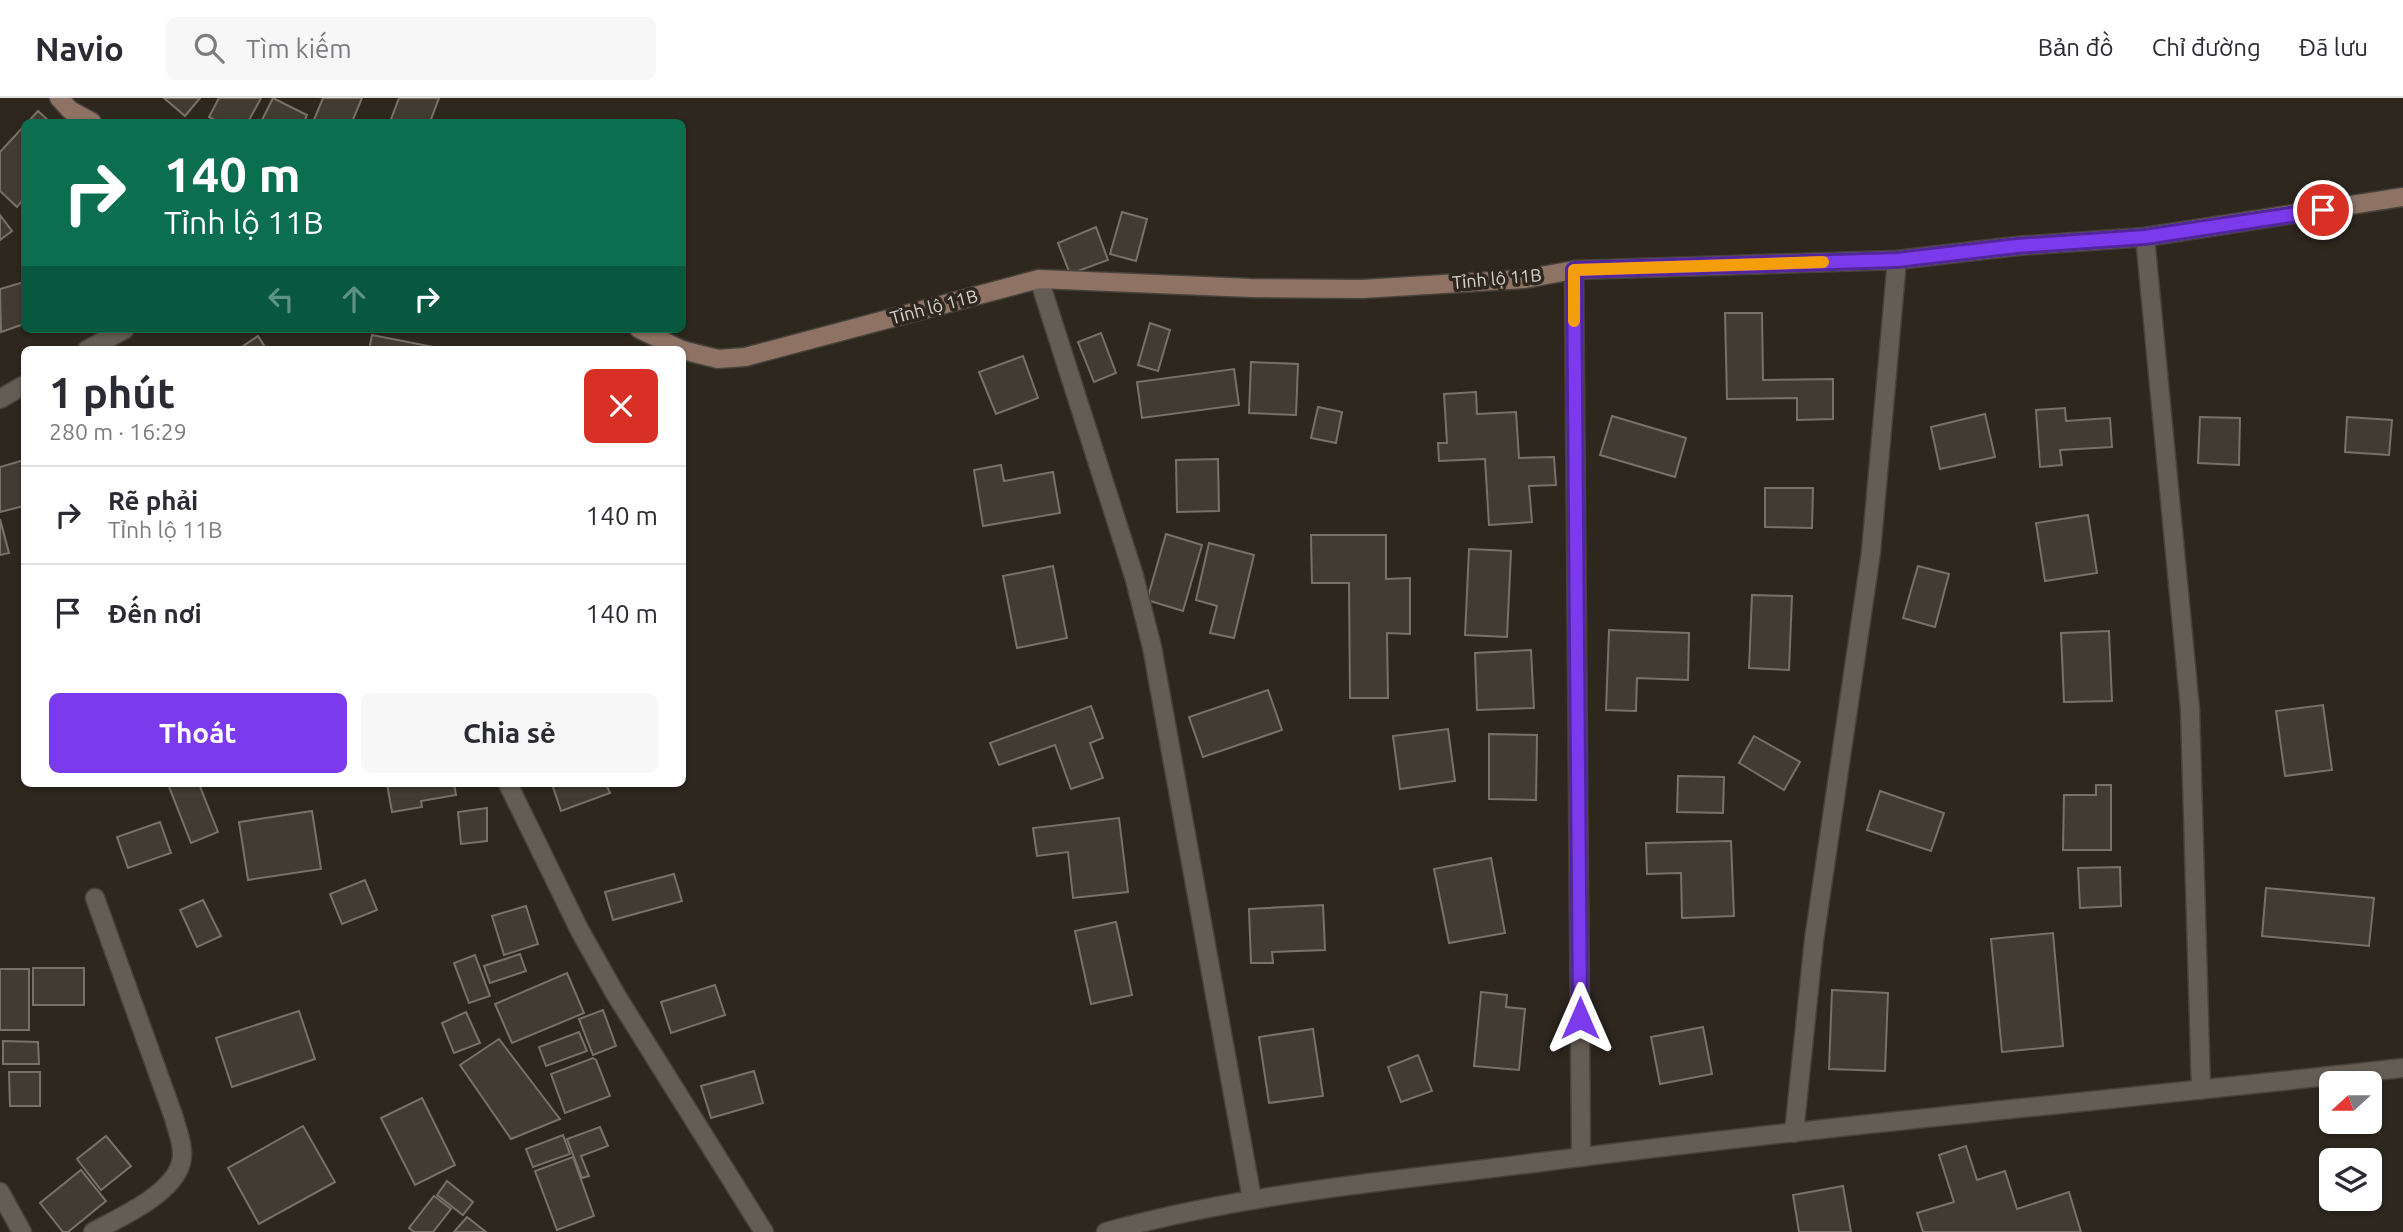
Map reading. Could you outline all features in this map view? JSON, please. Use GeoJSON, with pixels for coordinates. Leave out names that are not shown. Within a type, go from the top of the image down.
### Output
{"type":"FeatureCollection","features":[{"type":"Feature","properties":{"kind":"main road"},"geometry":{"type":"LineString","coordinates":[[59,98],[70,110],[86,119]]}},
{"type":"Feature","properties":{"kind":"main road","name":"Tỉnh lộ 11B"},"geometry":{"type":"LineString","coordinates":[[686,351],[718,359],[745,357],[1039,279],[1251,288],[1362,289],[1525,279],[1574,270],[1897,260],[2017,246],[2145,237],[2403,198]]}},
{"type":"Feature","properties":{"kind":"main road","name":"Tỉnh lộ 11B"},"geometry":{"type":"LineString","coordinates":[[647,333],[674,346]]}},
{"type":"Feature","properties":{"kind":"street"},"geometry":{"type":"LineString","coordinates":[[2145,237],[2190,709],[2202,1090]]}},
{"type":"Feature","properties":{"kind":"street"},"geometry":{"type":"LineString","coordinates":[[1794,1133],[1814,940],[1871,552],[1897,260]]}},
{"type":"Feature","properties":{"kind":"street"},"geometry":{"type":"LineString","coordinates":[[1574,270],[1581,1157]]}},
{"type":"Feature","properties":{"kind":"street"},"geometry":{"type":"LineString","coordinates":[[1039,279],[1134,576],[1152,647],[1252,1199]]}},
{"type":"Feature","properties":{"kind":"street"},"geometry":{"type":"LineString","coordinates":[[95,346],[118,333]]}},
{"type":"Feature","properties":{"kind":"street"},"geometry":{"type":"LineString","coordinates":[[0,399],[21,387]]}},
{"type":"Feature","properties":{"kind":"street"},"geometry":{"type":"LineString","coordinates":[[509,787],[580,932],[616,995],[764,1232]]}},
{"type":"Feature","properties":{"kind":"street"},"geometry":{"type":"LineString","coordinates":[[93,1232],[161,1191],[174,1178],[182,1161],[181,1142],[173,1115],[96,898]]}},
{"type":"Feature","properties":{"kind":"street"},"geometry":{"type":"LineString","coordinates":[[1105,1232],[1146,1220],[1252,1199],[1581,1157],[2403,1068]]}},
{"type":"Feature","properties":{"kind":"street"},"geometry":{"type":"LineString","coordinates":[[0,1192],[22,1232]]}},
{"type":"Feature","properties":{"kind":"building"},"geometry":{"type":"Polygon","coordinates":[[[164,98],[200,98],[185,116],[164,98]]]}},
{"type":"Feature","properties":{"kind":"building"},"geometry":{"type":"Polygon","coordinates":[[[219,98],[261,98],[250,119],[209,117],[219,98]]]}},
{"type":"Feature","properties":{"kind":"building"},"geometry":{"type":"Polygon","coordinates":[[[273,98],[307,115],[305,119],[262,119],[273,98]]]}},
{"type":"Feature","properties":{"kind":"building"},"geometry":{"type":"Polygon","coordinates":[[[323,98],[362,98],[353,119],[314,119],[323,98]]]}},
{"type":"Feature","properties":{"kind":"building"},"geometry":{"type":"Polygon","coordinates":[[[399,98],[439,98],[431,119],[391,119],[399,98]]]}},
{"type":"Feature","properties":{"kind":"building"},"geometry":{"type":"Polygon","coordinates":[[[38,111],[47,119],[31,119],[38,111]]]}},
{"type":"Feature","properties":{"kind":"building"},"geometry":{"type":"Polygon","coordinates":[[[21,129],[21,202],[17,207],[0,191],[0,152],[21,129]]]}},
{"type":"Feature","properties":{"kind":"building"},"geometry":{"type":"Polygon","coordinates":[[[1122,212],[1147,219],[1136,261],[1110,254],[1122,212]]]}},
{"type":"Feature","properties":{"kind":"building"},"geometry":{"type":"Polygon","coordinates":[[[0,215],[12,231],[0,240],[0,215]]]}},
{"type":"Feature","properties":{"kind":"building"},"geometry":{"type":"Polygon","coordinates":[[[1096,227],[1108,260],[1070,274],[1058,243],[1096,227]]]}},
{"type":"Feature","properties":{"kind":"building"},"geometry":{"type":"Polygon","coordinates":[[[21,283],[21,325],[1,332],[0,289],[21,283]]]}},
{"type":"Feature","properties":{"kind":"building"},"geometry":{"type":"Polygon","coordinates":[[[1725,313],[1762,313],[1763,380],[1833,379],[1833,419],[1797,420],[1797,398],[1727,399],[1725,313]]]}},
{"type":"Feature","properties":{"kind":"building"},"geometry":{"type":"Polygon","coordinates":[[[1150,323],[1170,330],[1158,371],[1138,365],[1150,323]]]}},
{"type":"Feature","properties":{"kind":"building"},"geometry":{"type":"Polygon","coordinates":[[[1101,333],[1116,373],[1094,382],[1078,342],[1101,333]]]}},
{"type":"Feature","properties":{"kind":"building"},"geometry":{"type":"Polygon","coordinates":[[[372,335],[429,346],[370,346],[372,335]]]}},
{"type":"Feature","properties":{"kind":"building"},"geometry":{"type":"Polygon","coordinates":[[[258,336],[264,346],[243,346],[258,336]]]}},
{"type":"Feature","properties":{"kind":"building"},"geometry":{"type":"Polygon","coordinates":[[[1023,356],[1038,398],[996,414],[979,372],[1023,356]]]}},
{"type":"Feature","properties":{"kind":"building"},"geometry":{"type":"Polygon","coordinates":[[[1251,362],[1298,364],[1296,415],[1249,413],[1251,362]]]}},
{"type":"Feature","properties":{"kind":"building"},"geometry":{"type":"Polygon","coordinates":[[[1234,369],[1239,405],[1142,418],[1137,382],[1234,369]]]}},
{"type":"Feature","properties":{"kind":"building"},"geometry":{"type":"Polygon","coordinates":[[[1476,392],[1477,414],[1516,412],[1519,458],[1554,457],[1556,485],[1529,486],[1532,522],[1489,525],[1485,459],[1439,461],[1438,443],[1447,443],[1444,394],[1476,392]]]}},
{"type":"Feature","properties":{"kind":"building"},"geometry":{"type":"Polygon","coordinates":[[[1318,407],[1342,412],[1336,443],[1311,438],[1318,407]]]}},
{"type":"Feature","properties":{"kind":"building"},"geometry":{"type":"Polygon","coordinates":[[[2065,408],[2066,421],[2110,418],[2112,447],[2060,450],[2062,465],[2040,467],[2036,410],[2065,408]]]}},
{"type":"Feature","properties":{"kind":"building"},"geometry":{"type":"Polygon","coordinates":[[[1985,414],[1995,457],[1940,469],[1931,427],[1985,414]]]}},
{"type":"Feature","properties":{"kind":"building"},"geometry":{"type":"Polygon","coordinates":[[[1612,416],[1686,438],[1675,477],[1600,455],[1612,416]]]}},
{"type":"Feature","properties":{"kind":"building"},"geometry":{"type":"Polygon","coordinates":[[[2200,417],[2240,418],[2239,465],[2198,463],[2200,417]]]}},
{"type":"Feature","properties":{"kind":"building"},"geometry":{"type":"Polygon","coordinates":[[[2347,417],[2392,420],[2389,455],[2345,452],[2347,417]]]}},
{"type":"Feature","properties":{"kind":"building"},"geometry":{"type":"Polygon","coordinates":[[[1218,459],[1219,511],[1177,512],[1176,460],[1218,459]]]}},
{"type":"Feature","properties":{"kind":"building"},"geometry":{"type":"Polygon","coordinates":[[[21,461],[21,507],[0,512],[0,467],[21,461]]]}},
{"type":"Feature","properties":{"kind":"building"},"geometry":{"type":"Polygon","coordinates":[[[1001,465],[1004,481],[1053,472],[1060,513],[983,526],[974,470],[1001,465]]]}},
{"type":"Feature","properties":{"kind":"building"},"geometry":{"type":"Polygon","coordinates":[[[1765,488],[1813,488],[1812,528],[1765,527],[1765,488]]]}},
{"type":"Feature","properties":{"kind":"building"},"geometry":{"type":"Polygon","coordinates":[[[2088,515],[2097,573],[2045,581],[2036,523],[2088,515]]]}},
{"type":"Feature","properties":{"kind":"building"},"geometry":{"type":"Polygon","coordinates":[[[0,519],[9,553],[0,555],[0,519]]]}},
{"type":"Feature","properties":{"kind":"building"},"geometry":{"type":"Polygon","coordinates":[[[1166,534],[1202,545],[1183,611],[1147,600],[1166,534]]]}},
{"type":"Feature","properties":{"kind":"building"},"geometry":{"type":"Polygon","coordinates":[[[1311,535],[1386,535],[1386,579],[1410,578],[1410,634],[1387,633],[1388,698],[1350,698],[1349,583],[1312,583],[1311,535]]]}},
{"type":"Feature","properties":{"kind":"building"},"geometry":{"type":"Polygon","coordinates":[[[1209,543],[1254,555],[1234,638],[1210,633],[1217,606],[1196,600],[1209,543]]]}},
{"type":"Feature","properties":{"kind":"building"},"geometry":{"type":"Polygon","coordinates":[[[1469,549],[1511,551],[1507,637],[1465,635],[1469,549]]]}},
{"type":"Feature","properties":{"kind":"building"},"geometry":{"type":"Polygon","coordinates":[[[1053,566],[1067,638],[1017,648],[1003,576],[1053,566]]]}},
{"type":"Feature","properties":{"kind":"building"},"geometry":{"type":"Polygon","coordinates":[[[1918,566],[1949,574],[1935,627],[1903,618],[1918,566]]]}},
{"type":"Feature","properties":{"kind":"building"},"geometry":{"type":"Polygon","coordinates":[[[1752,595],[1792,596],[1789,670],[1749,668],[1752,595]]]}},
{"type":"Feature","properties":{"kind":"building"},"geometry":{"type":"Polygon","coordinates":[[[1609,630],[1689,633],[1688,680],[1637,678],[1636,711],[1606,710],[1609,630]]]}},
{"type":"Feature","properties":{"kind":"building"},"geometry":{"type":"Polygon","coordinates":[[[2109,631],[2112,701],[2064,702],[2061,633],[2109,631]]]}},
{"type":"Feature","properties":{"kind":"building"},"geometry":{"type":"Polygon","coordinates":[[[1531,650],[1534,708],[1477,710],[1475,653],[1531,650]]]}},
{"type":"Feature","properties":{"kind":"building"},"geometry":{"type":"Polygon","coordinates":[[[1268,690],[1282,730],[1203,757],[1189,717],[1268,690]]]}},
{"type":"Feature","properties":{"kind":"building"},"geometry":{"type":"Polygon","coordinates":[[[2323,705],[2332,770],[2285,776],[2276,711],[2323,705]]]}},
{"type":"Feature","properties":{"kind":"building"},"geometry":{"type":"Polygon","coordinates":[[[1091,706],[1103,738],[1090,743],[1103,778],[1071,789],[1055,745],[999,765],[990,743],[1091,706]]]}},
{"type":"Feature","properties":{"kind":"building"},"geometry":{"type":"Polygon","coordinates":[[[1448,729],[1455,781],[1400,789],[1393,736],[1448,729]]]}},
{"type":"Feature","properties":{"kind":"building"},"geometry":{"type":"Polygon","coordinates":[[[1489,734],[1537,735],[1536,800],[1489,799],[1489,734]]]}},
{"type":"Feature","properties":{"kind":"building"},"geometry":{"type":"Polygon","coordinates":[[[1754,736],[1800,762],[1784,790],[1739,763],[1754,736]]]}},
{"type":"Feature","properties":{"kind":"building"},"geometry":{"type":"Polygon","coordinates":[[[1678,776],[1724,777],[1723,813],[1677,812],[1678,776]]]}},
{"type":"Feature","properties":{"kind":"building"},"geometry":{"type":"Polygon","coordinates":[[[2096,785],[2111,785],[2111,850],[2063,850],[2064,795],[2096,795],[2096,785]]]}},
{"type":"Feature","properties":{"kind":"building"},"geometry":{"type":"Polygon","coordinates":[[[169,787],[200,787],[218,832],[191,843],[169,787]]]}},
{"type":"Feature","properties":{"kind":"building"},"geometry":{"type":"Polygon","coordinates":[[[388,787],[455,787],[456,795],[421,801],[422,807],[392,812],[388,787]]]}},
{"type":"Feature","properties":{"kind":"building"},"geometry":{"type":"Polygon","coordinates":[[[553,787],[607,787],[610,793],[561,811],[553,787]]]}},
{"type":"Feature","properties":{"kind":"building"},"geometry":{"type":"Polygon","coordinates":[[[1880,791],[1944,813],[1931,851],[1867,830],[1880,791]]]}},
{"type":"Feature","properties":{"kind":"building"},"geometry":{"type":"Polygon","coordinates":[[[487,808],[487,841],[461,844],[458,812],[487,808]]]}},
{"type":"Feature","properties":{"kind":"building"},"geometry":{"type":"Polygon","coordinates":[[[312,811],[321,869],[248,880],[239,822],[312,811]]]}},
{"type":"Feature","properties":{"kind":"building"},"geometry":{"type":"Polygon","coordinates":[[[1119,818],[1128,892],[1073,898],[1068,852],[1037,856],[1033,828],[1119,818]]]}},
{"type":"Feature","properties":{"kind":"building"},"geometry":{"type":"Polygon","coordinates":[[[160,822],[171,853],[128,868],[117,837],[160,822]]]}},
{"type":"Feature","properties":{"kind":"building"},"geometry":{"type":"Polygon","coordinates":[[[1731,841],[1734,916],[1682,918],[1681,873],[1647,874],[1646,843],[1731,841]]]}},
{"type":"Feature","properties":{"kind":"building"},"geometry":{"type":"Polygon","coordinates":[[[1491,858],[1505,933],[1449,943],[1434,869],[1491,858]]]}},
{"type":"Feature","properties":{"kind":"building"},"geometry":{"type":"Polygon","coordinates":[[[2120,867],[2121,906],[2080,908],[2078,868],[2120,867]]]}},
{"type":"Feature","properties":{"kind":"building"},"geometry":{"type":"Polygon","coordinates":[[[674,874],[682,901],[613,920],[605,892],[674,874]]]}},
{"type":"Feature","properties":{"kind":"building"},"geometry":{"type":"Polygon","coordinates":[[[365,880],[377,910],[342,924],[330,894],[365,880]]]}},
{"type":"Feature","properties":{"kind":"building"},"geometry":{"type":"Polygon","coordinates":[[[2266,888],[2374,898],[2369,946],[2262,936],[2266,888]]]}},
{"type":"Feature","properties":{"kind":"building"},"geometry":{"type":"Polygon","coordinates":[[[203,900],[221,936],[197,947],[180,910],[203,900]]]}},
{"type":"Feature","properties":{"kind":"building"},"geometry":{"type":"Polygon","coordinates":[[[1323,905],[1325,950],[1272,952],[1273,963],[1251,963],[1249,909],[1323,905]]]}},
{"type":"Feature","properties":{"kind":"building"},"geometry":{"type":"Polygon","coordinates":[[[526,906],[538,944],[504,955],[492,916],[526,906]]]}},
{"type":"Feature","properties":{"kind":"building"},"geometry":{"type":"Polygon","coordinates":[[[1116,922],[1132,995],[1091,1004],[1075,931],[1116,922]]]}},
{"type":"Feature","properties":{"kind":"building"},"geometry":{"type":"Polygon","coordinates":[[[2053,933],[2063,1046],[2002,1052],[1991,939],[2053,933]]]}},
{"type":"Feature","properties":{"kind":"building"},"geometry":{"type":"Polygon","coordinates":[[[520,954],[526,971],[490,983],[484,966],[520,954]]]}},
{"type":"Feature","properties":{"kind":"building"},"geometry":{"type":"Polygon","coordinates":[[[475,955],[490,996],[469,1003],[454,963],[475,955]]]}},
{"type":"Feature","properties":{"kind":"building"},"geometry":{"type":"Polygon","coordinates":[[[33,968],[84,968],[84,1005],[33,1005],[33,968]]]}},
{"type":"Feature","properties":{"kind":"building"},"geometry":{"type":"Polygon","coordinates":[[[0,969],[29,969],[29,1030],[0,1030],[0,969]]]}},
{"type":"Feature","properties":{"kind":"building"},"geometry":{"type":"Polygon","coordinates":[[[567,973],[584,1013],[512,1043],[495,1004],[567,973]]]}},
{"type":"Feature","properties":{"kind":"building"},"geometry":{"type":"Polygon","coordinates":[[[715,985],[725,1015],[671,1033],[661,1002],[715,985]]]}},
{"type":"Feature","properties":{"kind":"building"},"geometry":{"type":"Polygon","coordinates":[[[1832,990],[1888,993],[1885,1071],[1829,1069],[1832,990]]]}},
{"type":"Feature","properties":{"kind":"building"},"geometry":{"type":"Polygon","coordinates":[[[1481,992],[1507,995],[1506,1007],[1525,1009],[1519,1070],[1474,1066],[1481,992]]]}},
{"type":"Feature","properties":{"kind":"building"},"geometry":{"type":"Polygon","coordinates":[[[603,1010],[616,1046],[593,1055],[579,1019],[603,1010]]]}},
{"type":"Feature","properties":{"kind":"building"},"geometry":{"type":"Polygon","coordinates":[[[299,1011],[315,1059],[232,1087],[216,1038],[299,1011]]]}},
{"type":"Feature","properties":{"kind":"building"},"geometry":{"type":"Polygon","coordinates":[[[466,1012],[480,1043],[454,1053],[442,1023],[466,1012]]]}},
{"type":"Feature","properties":{"kind":"building"},"geometry":{"type":"Polygon","coordinates":[[[1703,1027],[1712,1074],[1660,1084],[1651,1037],[1703,1027]]]}},
{"type":"Feature","properties":{"kind":"building"},"geometry":{"type":"Polygon","coordinates":[[[1313,1029],[1323,1096],[1269,1103],[1259,1037],[1313,1029]]]}},
{"type":"Feature","properties":{"kind":"building"},"geometry":{"type":"Polygon","coordinates":[[[579,1032],[587,1051],[546,1066],[539,1047],[579,1032]]]}},
{"type":"Feature","properties":{"kind":"building"},"geometry":{"type":"Polygon","coordinates":[[[499,1039],[560,1119],[511,1139],[460,1065],[499,1039]]]}},
{"type":"Feature","properties":{"kind":"building"},"geometry":{"type":"Polygon","coordinates":[[[3,1041],[38,1042],[39,1064],[3,1064],[3,1041]]]}},
{"type":"Feature","properties":{"kind":"building"},"geometry":{"type":"Polygon","coordinates":[[[1418,1055],[1432,1091],[1401,1102],[1388,1067],[1418,1055]]]}},
{"type":"Feature","properties":{"kind":"building"},"geometry":{"type":"Polygon","coordinates":[[[593,1058],[610,1096],[565,1113],[551,1074],[593,1058]]]}},
{"type":"Feature","properties":{"kind":"building"},"geometry":{"type":"Polygon","coordinates":[[[754,1071],[763,1103],[711,1118],[701,1086],[754,1071]]]}},
{"type":"Feature","properties":{"kind":"building"},"geometry":{"type":"Polygon","coordinates":[[[9,1072],[40,1072],[40,1106],[10,1106],[9,1072]]]}},
{"type":"Feature","properties":{"kind":"building"},"geometry":{"type":"Polygon","coordinates":[[[422,1098],[455,1165],[415,1185],[381,1118],[422,1098]]]}},
{"type":"Feature","properties":{"kind":"building"},"geometry":{"type":"Polygon","coordinates":[[[303,1126],[335,1182],[259,1224],[228,1168],[303,1126]]]}},
{"type":"Feature","properties":{"kind":"building"},"geometry":{"type":"Polygon","coordinates":[[[600,1127],[608,1146],[581,1156],[589,1176],[582,1178],[567,1139],[600,1127]]]}},
{"type":"Feature","properties":{"kind":"building"},"geometry":{"type":"Polygon","coordinates":[[[563,1135],[570,1154],[533,1167],[526,1149],[563,1135]]]}},
{"type":"Feature","properties":{"kind":"building"},"geometry":{"type":"Polygon","coordinates":[[[106,1136],[131,1166],[101,1190],[77,1159],[106,1136]]]}},
{"type":"Feature","properties":{"kind":"building"},"geometry":{"type":"Polygon","coordinates":[[[1966,1146],[1977,1180],[2005,1171],[2017,1209],[2069,1192],[2081,1232],[1923,1232],[1917,1213],[1954,1202],[1939,1155],[1966,1146]]]}},
{"type":"Feature","properties":{"kind":"building"},"geometry":{"type":"Polygon","coordinates":[[[573,1157],[594,1216],[557,1230],[535,1171],[573,1157]]]}},
{"type":"Feature","properties":{"kind":"building"},"geometry":{"type":"Polygon","coordinates":[[[81,1170],[106,1201],[68,1232],[63,1232],[40,1203],[81,1170]]]}},
{"type":"Feature","properties":{"kind":"building"},"geometry":{"type":"Polygon","coordinates":[[[447,1181],[473,1202],[463,1215],[437,1195],[447,1181]]]}},
{"type":"Feature","properties":{"kind":"building"},"geometry":{"type":"Polygon","coordinates":[[[1843,1186],[1851,1232],[1799,1232],[1793,1195],[1843,1186]]]}},
{"type":"Feature","properties":{"kind":"building"},"geometry":{"type":"Polygon","coordinates":[[[434,1196],[451,1209],[433,1232],[414,1232],[409,1228],[434,1196]]]}},
{"type":"Feature","properties":{"kind":"building"},"geometry":{"type":"Polygon","coordinates":[[[467,1217],[486,1232],[454,1232],[467,1217]]]}},
{"type":"Feature","properties":{"kind":"slow traffic"},"geometry":{"type":"LineString","coordinates":[[1574,321],[1574,270],[1823,262]]}},
{"type":"Feature","properties":{"kind":"route"},"geometry":{"type":"LineString","coordinates":[[1580,1018],[1574,270],[1897,260],[2017,246],[2145,237],[2323,210]]}}]}
